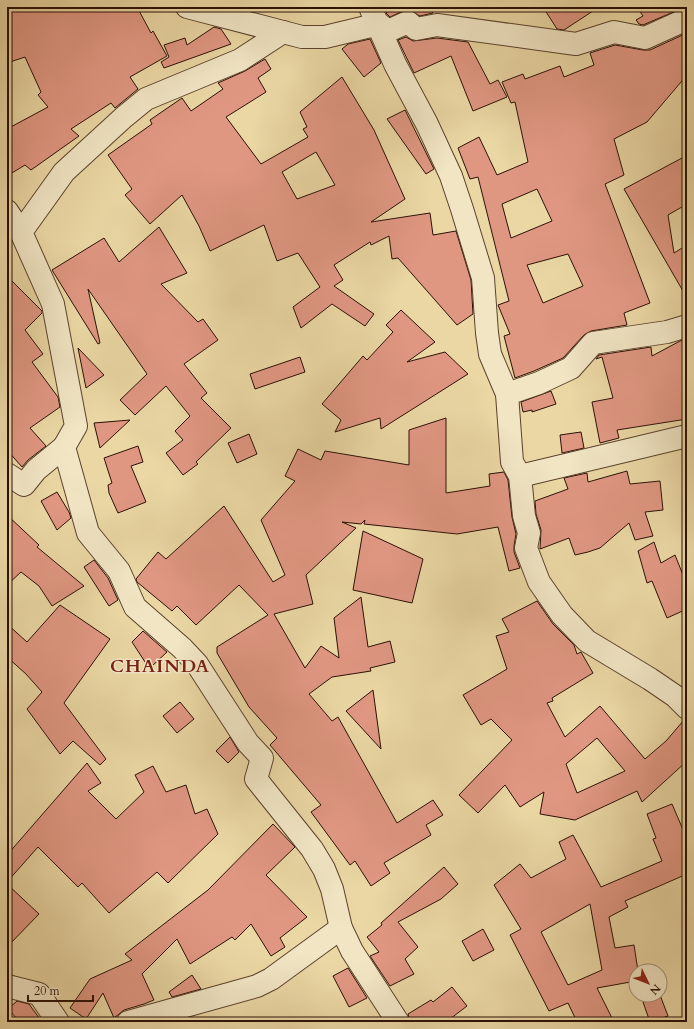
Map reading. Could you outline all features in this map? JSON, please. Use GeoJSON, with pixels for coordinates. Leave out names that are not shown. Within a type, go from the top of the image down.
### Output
{"type":"FeatureCollection","features":[{"type":"Feature","properties":{"kind":"street"},"geometry":{"type":"LineString","coordinates":[[187,7],[302,38],[325,36],[374,16]]}},
{"type":"Feature","properties":{"kind":"street"},"geometry":{"type":"LineString","coordinates":[[374,16],[388,30],[408,22],[416,29],[437,25],[576,44],[614,32],[645,38],[687,19]]}},
{"type":"Feature","properties":{"kind":"street"},"geometry":{"type":"LineString","coordinates":[[374,16],[395,64],[427,124],[451,176],[483,278],[490,354],[507,394],[512,462],[520,476],[524,516],[528,533],[526,548],[539,582],[562,615],[587,641],[650,679],[675,696],[687,708]]}},
{"type":"Feature","properties":{"kind":"street"},"geometry":{"type":"LineString","coordinates":[[21,232],[64,172],[146,99],[240,60],[283,32]]}},
{"type":"Feature","properties":{"kind":"street"},"geometry":{"type":"LineString","coordinates":[[7,211],[21,232],[53,304],[76,426],[64,447],[36,470],[24,486],[7,474]]}},
{"type":"Feature","properties":{"kind":"street"},"geometry":{"type":"LineString","coordinates":[[507,394],[539,383],[571,368],[593,343],[667,332],[687,326]]}},
{"type":"Feature","properties":{"kind":"street"},"geometry":{"type":"LineString","coordinates":[[520,476],[687,436]]}},
{"type":"Feature","properties":{"kind":"street"},"geometry":{"type":"LineString","coordinates":[[64,447],[88,533],[119,571],[135,607],[182,648],[197,664],[248,742],[262,758],[256,779],[312,849],[324,869],[332,889],[341,928],[352,951],[398,1022]]}},
{"type":"Feature","properties":{"kind":"street"},"geometry":{"type":"LineString","coordinates":[[128,1022],[256,986],[271,979],[341,928]]}},
{"type":"Feature","properties":{"kind":"street"},"geometry":{"type":"LineString","coordinates":[[7,986],[39,994],[58,1022]]}},
{"type":"Feature","properties":{"kind":"building"},"geometry":{"type":"Polygon","coordinates":[[[7,7],[137,7],[151,33],[153,31],[167,56],[130,77],[138,89],[115,108],[111,103],[71,129],[79,136],[31,170],[25,165],[7,176],[7,129],[48,107],[38,95],[41,92],[25,57],[7,63],[7,7]]]}},
{"type":"Feature","properties":{"kind":"building"},"geometry":{"type":"Polygon","coordinates":[[[393,7],[430,7],[433,13],[420,16],[409,10],[390,17],[386,13],[393,7]]]}},
{"type":"Feature","properties":{"kind":"building"},"geometry":{"type":"Polygon","coordinates":[[[543,7],[599,7],[564,30],[557,29],[543,7]]]}},
{"type":"Feature","properties":{"kind":"building"},"geometry":{"type":"Polygon","coordinates":[[[637,7],[685,7],[643,25],[639,24],[636,20],[643,16],[637,7]]]}},
{"type":"Feature","properties":{"kind":"building"},"geometry":{"type":"Polygon","coordinates":[[[214,27],[221,29],[231,44],[164,68],[161,62],[169,57],[164,45],[185,38],[187,45],[214,27]]]}},
{"type":"Feature","properties":{"kind":"building"},"geometry":{"type":"Polygon","coordinates":[[[687,33],[687,75],[647,122],[614,139],[624,175],[605,184],[650,303],[624,313],[627,325],[591,331],[584,335],[563,358],[515,378],[504,336],[510,334],[498,305],[509,301],[478,177],[470,179],[458,148],[479,137],[497,175],[528,162],[515,102],[511,103],[502,82],[523,74],[525,79],[560,66],[564,77],[594,65],[590,53],[615,45],[650,50],[687,33]],[[537,189],[502,204],[511,238],[552,221],[537,189]],[[568,254],[527,265],[543,303],[583,286],[568,254]]]}},
{"type":"Feature","properties":{"kind":"building"},"geometry":{"type":"Polygon","coordinates":[[[406,37],[413,41],[437,38],[468,42],[490,84],[498,80],[507,97],[473,111],[451,56],[414,73],[398,40],[406,37]]]}},
{"type":"Feature","properties":{"kind":"building"},"geometry":{"type":"Polygon","coordinates":[[[370,39],[381,63],[364,77],[342,49],[348,44],[370,39]]]}},
{"type":"Feature","properties":{"kind":"building"},"geometry":{"type":"Polygon","coordinates":[[[265,59],[271,69],[258,78],[266,92],[226,117],[261,164],[308,137],[303,129],[307,127],[300,112],[342,77],[374,130],[405,199],[371,222],[430,213],[433,235],[456,231],[471,280],[473,314],[457,325],[398,258],[392,259],[389,236],[371,245],[370,242],[334,265],[343,280],[334,286],[374,314],[365,326],[332,304],[301,328],[293,307],[320,287],[298,253],[277,261],[264,225],[210,251],[199,226],[182,195],[150,224],[125,195],[132,189],[108,155],[152,124],[150,120],[182,98],[191,111],[223,89],[218,83],[245,71],[265,59]],[[316,152],[282,172],[297,199],[335,185],[316,152]]]}},
{"type":"Feature","properties":{"kind":"building"},"geometry":{"type":"Polygon","coordinates":[[[405,110],[434,169],[426,174],[387,119],[405,110]]]}},
{"type":"Feature","properties":{"kind":"building"},"geometry":{"type":"Polygon","coordinates":[[[682,158],[687,168],[687,204],[668,215],[674,253],[687,245],[687,298],[624,189],[682,158]]]}},
{"type":"Feature","properties":{"kind":"building"},"geometry":{"type":"Polygon","coordinates":[[[159,227],[187,273],[161,284],[198,322],[203,319],[218,340],[184,364],[207,393],[201,398],[231,428],[196,462],[198,464],[183,475],[166,453],[183,440],[175,431],[190,416],[166,386],[135,415],[120,400],[147,374],[88,289],[100,343],[98,344],[52,270],[104,238],[119,262],[159,227]]]}},
{"type":"Feature","properties":{"kind":"building"},"geometry":{"type":"Polygon","coordinates":[[[7,276],[42,311],[42,313],[25,330],[43,354],[32,362],[58,397],[60,407],[30,428],[46,446],[28,460],[22,467],[7,450],[7,276]]]}},
{"type":"Feature","properties":{"kind":"building"},"geometry":{"type":"Polygon","coordinates":[[[401,310],[435,342],[407,362],[445,352],[468,374],[381,429],[380,418],[335,432],[341,420],[322,404],[363,356],[367,360],[393,332],[386,325],[401,310]]]}},
{"type":"Feature","properties":{"kind":"building"},"geometry":{"type":"Polygon","coordinates":[[[687,339],[687,419],[617,430],[619,438],[600,443],[592,402],[613,398],[602,357],[596,359],[599,355],[651,347],[652,356],[680,341],[687,339]]]}},
{"type":"Feature","properties":{"kind":"building"},"geometry":{"type":"Polygon","coordinates":[[[78,348],[104,375],[86,388],[78,348]]]}},
{"type":"Feature","properties":{"kind":"building"},"geometry":{"type":"Polygon","coordinates":[[[300,357],[305,372],[255,389],[250,374],[300,357]]]}},
{"type":"Feature","properties":{"kind":"building"},"geometry":{"type":"Polygon","coordinates":[[[551,391],[556,404],[532,412],[532,410],[523,412],[521,402],[551,391]]]}},
{"type":"Feature","properties":{"kind":"building"},"geometry":{"type":"Polygon","coordinates":[[[446,418],[446,493],[490,486],[489,474],[504,472],[508,480],[512,517],[516,534],[514,552],[520,568],[509,571],[498,527],[457,534],[364,524],[365,520],[361,524],[342,522],[356,528],[306,575],[313,604],[274,614],[305,668],[321,646],[339,658],[334,618],[361,597],[368,647],[390,641],[395,662],[370,668],[371,671],[332,677],[309,694],[332,721],[338,717],[397,823],[433,800],[443,815],[426,825],[431,835],[384,863],[390,873],[371,886],[355,861],[350,865],[311,812],[321,805],[270,745],[277,738],[249,707],[217,653],[217,647],[268,615],[239,585],[196,625],[177,606],[172,611],[137,582],[136,579],[158,552],[166,559],[224,506],[273,582],[285,575],[261,520],[295,481],[285,476],[298,449],[321,460],[325,451],[409,465],[409,430],[446,418]]]}},
{"type":"Feature","properties":{"kind":"building"},"geometry":{"type":"Polygon","coordinates":[[[130,420],[100,448],[94,423],[130,420]]]}},
{"type":"Feature","properties":{"kind":"building"},"geometry":{"type":"Polygon","coordinates":[[[581,432],[584,448],[562,453],[560,435],[581,432]]]}},
{"type":"Feature","properties":{"kind":"building"},"geometry":{"type":"Polygon","coordinates":[[[249,434],[257,454],[237,463],[228,443],[249,434]]]}},
{"type":"Feature","properties":{"kind":"building"},"geometry":{"type":"Polygon","coordinates":[[[138,446],[143,462],[131,466],[146,502],[118,513],[109,493],[108,485],[112,483],[104,458],[138,446]]]}},
{"type":"Feature","properties":{"kind":"building"},"geometry":{"type":"Polygon","coordinates":[[[627,471],[630,484],[660,481],[663,510],[645,512],[653,536],[635,540],[629,523],[600,548],[588,552],[575,555],[569,538],[540,549],[541,530],[536,514],[535,501],[568,489],[564,478],[587,473],[588,482],[627,471]]]}},
{"type":"Feature","properties":{"kind":"building"},"geometry":{"type":"Polygon","coordinates":[[[57,492],[71,518],[57,530],[41,501],[57,492]]]}},
{"type":"Feature","properties":{"kind":"building"},"geometry":{"type":"Polygon","coordinates":[[[7,515],[39,545],[37,547],[84,586],[52,606],[39,586],[21,572],[7,585],[7,515]]]}},
{"type":"Feature","properties":{"kind":"building"},"geometry":{"type":"Polygon","coordinates":[[[363,531],[423,559],[412,603],[353,590],[363,531]]]}},
{"type":"Feature","properties":{"kind":"building"},"geometry":{"type":"Polygon","coordinates":[[[654,542],[661,563],[675,555],[687,585],[687,609],[667,618],[652,581],[647,583],[638,551],[654,542]]]}},
{"type":"Feature","properties":{"kind":"building"},"geometry":{"type":"Polygon","coordinates":[[[94,560],[108,578],[118,600],[109,606],[84,567],[94,560]]]}},
{"type":"Feature","properties":{"kind":"building"},"geometry":{"type":"Polygon","coordinates":[[[537,601],[553,624],[574,645],[577,654],[581,652],[593,673],[552,698],[553,701],[547,703],[565,737],[600,706],[645,759],[666,741],[684,720],[687,720],[687,761],[642,802],[637,791],[575,820],[540,814],[544,792],[520,807],[505,785],[478,813],[459,795],[512,740],[491,719],[481,725],[463,695],[507,669],[496,636],[509,632],[502,619],[537,601]],[[597,738],[566,764],[577,793],[625,771],[597,738]]]}},
{"type":"Feature","properties":{"kind":"building"},"geometry":{"type":"Polygon","coordinates":[[[60,605],[110,639],[64,703],[106,759],[100,765],[73,741],[60,754],[27,709],[42,692],[26,674],[7,657],[7,624],[27,642],[60,605]]]}},
{"type":"Feature","properties":{"kind":"building"},"geometry":{"type":"Polygon","coordinates":[[[143,631],[167,652],[151,667],[148,664],[147,665],[132,642],[143,631]]]}},
{"type":"Feature","properties":{"kind":"building"},"geometry":{"type":"Polygon","coordinates":[[[373,690],[381,749],[346,711],[373,690]]]}},
{"type":"Feature","properties":{"kind":"building"},"geometry":{"type":"Polygon","coordinates":[[[180,702],[194,719],[177,733],[163,716],[180,702]]]}},
{"type":"Feature","properties":{"kind":"building"},"geometry":{"type":"Polygon","coordinates":[[[230,737],[239,752],[228,763],[216,751],[230,737]]]}},
{"type":"Feature","properties":{"kind":"building"},"geometry":{"type":"Polygon","coordinates":[[[87,763],[101,783],[88,791],[116,819],[144,792],[135,775],[153,766],[166,792],[186,785],[195,814],[207,809],[218,834],[168,883],[157,872],[109,913],[82,883],[78,887],[38,847],[7,882],[7,855],[87,763]]]}},
{"type":"Feature","properties":{"kind":"building"},"geometry":{"type":"Polygon","coordinates":[[[672,804],[687,839],[687,874],[625,901],[628,907],[609,917],[615,948],[634,945],[637,963],[628,963],[628,982],[597,988],[614,1022],[577,1022],[568,1003],[549,1011],[510,935],[521,929],[494,885],[520,864],[531,878],[566,859],[559,842],[573,835],[601,887],[662,861],[653,839],[656,838],[647,814],[672,804]],[[590,904],[541,932],[568,985],[602,970],[590,904]]]}},
{"type":"Feature","properties":{"kind":"building"},"geometry":{"type":"Polygon","coordinates":[[[273,824],[295,847],[266,875],[307,917],[280,938],[285,947],[271,956],[251,924],[235,940],[232,937],[190,964],[177,939],[142,974],[154,1000],[124,1010],[114,1018],[103,993],[86,1019],[70,1008],[90,979],[132,960],[125,954],[208,890],[273,824]]]}},
{"type":"Feature","properties":{"kind":"building"},"geometry":{"type":"Polygon","coordinates":[[[444,867],[458,884],[441,899],[398,922],[418,947],[405,959],[414,974],[390,986],[370,956],[379,952],[367,937],[382,925],[381,923],[444,867]]]}},
{"type":"Feature","properties":{"kind":"building"},"geometry":{"type":"Polygon","coordinates":[[[7,884],[39,914],[7,947],[7,884]]]}},
{"type":"Feature","properties":{"kind":"building"},"geometry":{"type":"Polygon","coordinates":[[[483,929],[494,950],[473,961],[462,941],[483,929]]]}},
{"type":"Feature","properties":{"kind":"building"},"geometry":{"type":"Polygon","coordinates":[[[348,968],[367,998],[349,1007],[333,976],[348,968]]]}},
{"type":"Feature","properties":{"kind":"building"},"geometry":{"type":"Polygon","coordinates":[[[192,975],[201,989],[172,997],[169,992],[192,975]]]}},
{"type":"Feature","properties":{"kind":"building"},"geometry":{"type":"Polygon","coordinates":[[[452,987],[467,1006],[446,1022],[410,1022],[408,1014],[431,1000],[433,1002],[452,987]]]}},
{"type":"Feature","properties":{"kind":"building"},"geometry":{"type":"Polygon","coordinates":[[[17,1001],[29,1004],[42,1022],[20,1022],[8,1009],[17,1001]]]}},
{"type":"Feature","properties":{"kind":"building"},"geometry":{"type":"Polygon","coordinates":[[[643,1003],[663,1003],[668,1016],[650,1022],[643,1003]]]}},
{"type":"Feature","properties":{"kind":"district","name":"CHAINDA"},"geometry":{"type":"Point","coordinates":[160,666]}}]}
